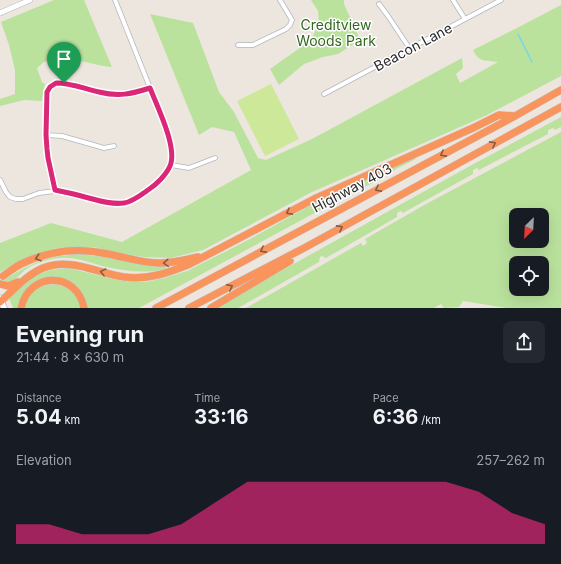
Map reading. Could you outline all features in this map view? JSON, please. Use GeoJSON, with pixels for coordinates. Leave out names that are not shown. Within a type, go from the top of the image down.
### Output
{"type":"FeatureCollection","features":[{"type":"Feature","properties":{"kind":"highway","name":"Highway 403"},"geometry":{"type":"LineString","coordinates":[[156,308],[561,90]]}},
{"type":"Feature","properties":{"kind":"highway","name":"Highway 403"},"geometry":{"type":"LineString","coordinates":[[189,308],[306,247],[561,107]]}},
{"type":"Feature","properties":{"kind":"highway"},"geometry":{"type":"LineString","coordinates":[[0,300],[31,274],[53,265],[64,264],[79,266],[122,276],[142,278],[165,274],[190,264],[314,199],[499,115],[515,116]]}},
{"type":"Feature","properties":{"kind":"highway"},"geometry":{"type":"LineString","coordinates":[[211,308],[293,259],[306,247]]}},
{"type":"Feature","properties":{"kind":"highway"},"geometry":{"type":"LineString","coordinates":[[3,276],[29,260],[68,251],[94,251],[132,260],[160,263],[204,256]]}},
{"type":"Feature","properties":{"kind":"highway"},"geometry":{"type":"LineString","coordinates":[[0,284],[6,286],[11,285],[25,279]]}},
{"type":"Feature","properties":{"kind":"highway"},"geometry":{"type":"LineString","coordinates":[[21,308],[25,297],[30,290],[40,282],[53,280],[65,282],[75,289],[82,299],[84,308]]}},
{"type":"Feature","properties":{"kind":"main road"},"geometry":{"type":"LineString","coordinates":[[0,300],[4,308]]}},
{"type":"Feature","properties":{"kind":"street"},"geometry":{"type":"LineString","coordinates":[[0,13],[30,0]]}},
{"type":"Feature","properties":{"kind":"street"},"geometry":{"type":"LineString","coordinates":[[0,180],[10,197],[16,199],[23,199],[39,193],[55,190],[103,202],[125,203],[154,186],[171,165],[172,148],[170,138],[115,0]]}},
{"type":"Feature","properties":{"kind":"street"},"geometry":{"type":"LineString","coordinates":[[238,45],[253,45],[286,29],[290,25],[292,20],[280,0]]}},
{"type":"Feature","properties":{"kind":"street"},"geometry":{"type":"LineString","coordinates":[[453,0],[465,19]]}},
{"type":"Feature","properties":{"kind":"street","name":"Beacon Lane"},"geometry":{"type":"LineString","coordinates":[[324,94],[501,0]]}},
{"type":"Feature","properties":{"kind":"street"},"geometry":{"type":"LineString","coordinates":[[379,4],[410,49]]}},
{"type":"Feature","properties":{"kind":"street"},"geometry":{"type":"LineString","coordinates":[[55,190],[48,158],[46,135],[47,92],[50,87],[56,83],[64,83],[100,93],[121,95],[131,94],[150,88]]}},
{"type":"Feature","properties":{"kind":"street"},"geometry":{"type":"LineString","coordinates":[[46,135],[62,136],[104,148],[114,146]]}},
{"type":"Feature","properties":{"kind":"street"},"geometry":{"type":"LineString","coordinates":[[171,165],[189,168],[214,158]]}},
{"type":"Feature","properties":{"kind":"green space"},"geometry":{"type":"Polygon","coordinates":[[[54,0],[84,0],[112,67],[78,60],[60,58],[51,59],[44,62],[37,68],[42,82],[45,84],[42,101],[24,100],[0,106],[0,99],[15,94],[15,70],[9,45],[1,22],[54,0]]]}},
{"type":"Feature","properties":{"kind":"green space","name":"Creditview Woods Park"},"geometry":{"type":"Polygon","coordinates":[[[311,0],[344,0],[344,4],[360,40],[338,54],[323,57],[304,64],[279,85],[270,69],[311,40],[319,23],[318,11],[311,0]]]}},
{"type":"Feature","properties":{"kind":"green space"},"geometry":{"type":"Polygon","coordinates":[[[561,5],[561,76],[485,116],[310,193],[203,250],[171,258],[144,257],[94,247],[69,247],[52,249],[36,254],[0,272],[0,243],[51,223],[122,242],[251,170],[234,132],[212,127],[199,135],[150,14],[193,23],[219,92],[234,112],[258,158],[266,160],[312,139],[462,58],[463,68],[456,74],[460,83],[498,62],[480,59],[473,50],[561,5]]]}},
{"type":"Feature","properties":{"kind":"green space"},"geometry":{"type":"Polygon","coordinates":[[[271,84],[299,139],[265,156],[237,101],[271,84]]]}},
{"type":"Feature","properties":{"kind":"green space"},"geometry":{"type":"Polygon","coordinates":[[[561,117],[561,127],[555,130],[553,128],[548,130],[548,134],[479,170],[477,168],[473,170],[473,174],[403,213],[401,211],[397,213],[397,217],[326,258],[322,256],[320,257],[319,262],[238,308],[218,308],[254,286],[561,117]]]}},
{"type":"Feature","properties":{"kind":"green space"},"geometry":{"type":"Polygon","coordinates":[[[561,132],[561,308],[506,308],[463,301],[459,307],[444,308],[441,304],[434,308],[246,308],[361,243],[363,246],[367,243],[365,239],[426,204],[561,132]]]}},
{"type":"Feature","properties":{"kind":"green space"},"geometry":{"type":"Polygon","coordinates":[[[414,158],[416,159],[386,176],[139,308],[87,308],[86,301],[80,289],[74,284],[42,279],[19,308],[13,308],[9,298],[32,277],[50,270],[68,268],[122,281],[146,282],[187,271],[250,239],[320,200],[414,158]]]}},
{"type":"Feature","properties":{"kind":"green space"},"geometry":{"type":"Polygon","coordinates":[[[82,254],[155,267],[166,267],[166,269],[142,272],[102,266],[76,259],[60,258],[37,263],[25,270],[12,281],[5,282],[4,280],[24,268],[45,259],[82,254]]]}},
{"type":"Feature","properties":{"kind":"green space"},"geometry":{"type":"Polygon","coordinates":[[[58,284],[67,288],[76,296],[81,308],[24,308],[30,296],[36,289],[58,284]]]}},
{"type":"Feature","properties":{"kind":"waterway"},"geometry":{"type":"LineString","coordinates":[[518,34],[532,62]]}},
{"type":"Feature","properties":{"kind":"route"},"geometry":{"type":"LineString","coordinates":[[56,83],[64,83],[100,93],[121,95],[131,94],[150,88],[170,138],[172,148],[171,165],[154,186],[125,203],[103,202],[55,190],[47,149],[47,92],[50,87],[56,83]]}}]}
